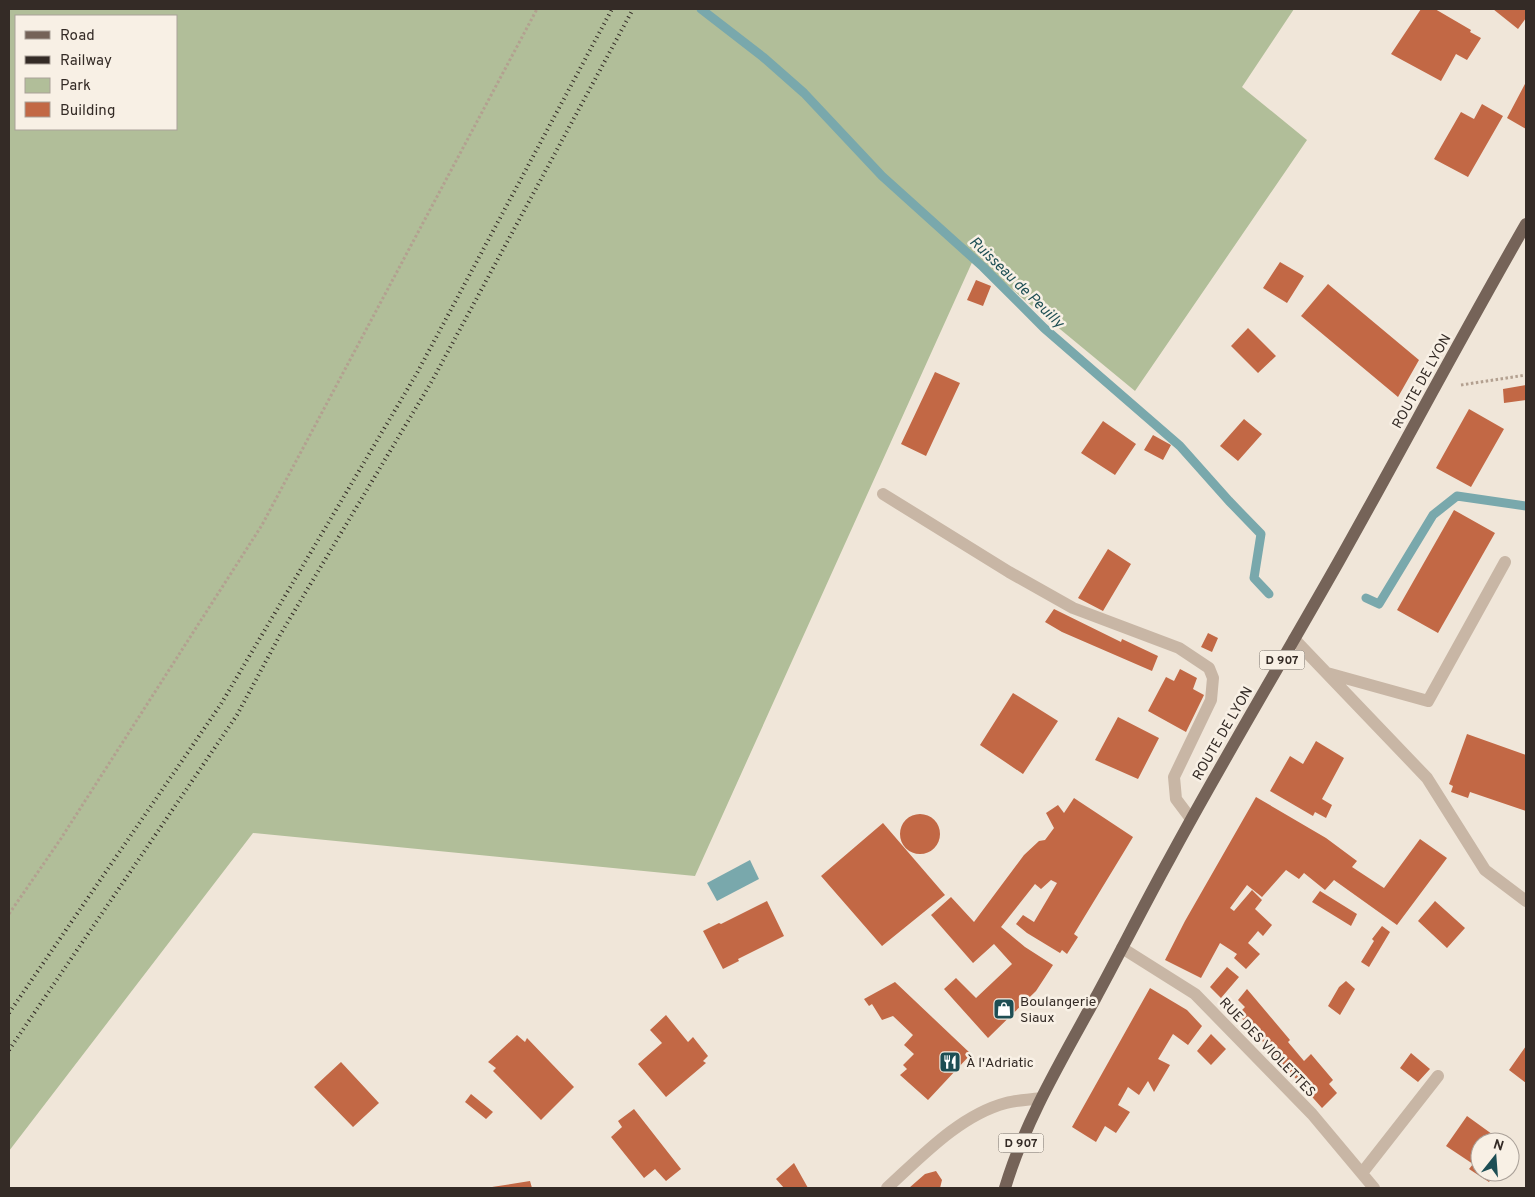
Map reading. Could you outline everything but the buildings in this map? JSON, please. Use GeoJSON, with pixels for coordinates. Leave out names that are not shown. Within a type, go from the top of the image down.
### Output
{"type":"FeatureCollection","features":[{"type":"Feature","properties":{"kind":"main road","name":"ROUTE DE LYON"},"geometry":{"type":"LineString","coordinates":[[1005,1188],[1013,1162],[1041,1098],[1191,819],[1344,552],[1526,224]]}},
{"type":"Feature","properties":{"kind":"street"},"geometry":{"type":"LineString","coordinates":[[883,494],[1009,572],[1073,608],[1179,648],[1209,668],[1213,678],[1211,700],[1174,777],[1176,799],[1191,819]]}},
{"type":"Feature","properties":{"kind":"street"},"geometry":{"type":"LineString","coordinates":[[1327,673],[1428,701],[1505,562]]}},
{"type":"Feature","properties":{"kind":"street"},"geometry":{"type":"LineString","coordinates":[[1294,639],[1427,778],[1485,870],[1526,901]]}},
{"type":"Feature","properties":{"kind":"street","name":"RUE DES VIOLETTES"},"geometry":{"type":"LineString","coordinates":[[1122,948],[1195,994],[1312,1114],[1374,1188]]}},
{"type":"Feature","properties":{"kind":"street"},"geometry":{"type":"LineString","coordinates":[[1362,1173],[1438,1076]]}},
{"type":"Feature","properties":{"kind":"street"},"geometry":{"type":"LineString","coordinates":[[887,1188],[943,1137],[977,1116],[1006,1103],[1041,1098]]}},
{"type":"Feature","properties":{"kind":"path"},"geometry":{"type":"LineString","coordinates":[[9,914],[60,840],[262,525],[537,9]]}},
{"type":"Feature","properties":{"kind":"path"},"geometry":{"type":"LineString","coordinates":[[1433,390],[1526,375]]}},
{"type":"Feature","properties":{"kind":"green space"},"geometry":{"type":"Polygon","coordinates":[[[9,9],[1294,9],[1242,87],[1307,140],[1135,391],[974,258],[695,876],[253,833],[9,1151],[9,9]]]}},
{"type":"Feature","properties":{"kind":"water"},"geometry":{"type":"Polygon","coordinates":[[[750,860],[759,879],[717,901],[707,883],[750,860]]]}},
{"type":"Feature","properties":{"kind":"waterway","name":"Ruisseau de Peuilly"},"geometry":{"type":"LineString","coordinates":[[701,9],[763,57],[804,93],[882,176],[983,267],[1044,328],[1180,446],[1261,534],[1254,578],[1269,594]]}},
{"type":"Feature","properties":{"kind":"waterway","name":"Ruisseau de Peuilly"},"geometry":{"type":"LineString","coordinates":[[1366,598],[1379,604],[1433,515],[1457,496],[1526,506]]}},
{"type":"Feature","properties":{"kind":"railway"},"geometry":{"type":"LineString","coordinates":[[9,1013],[221,704],[417,373],[612,9]]}},
{"type":"Feature","properties":{"kind":"railway"},"geometry":{"type":"LineString","coordinates":[[9,1050],[237,715],[280,635],[432,381],[633,9]]}},
{"type":"Feature","properties":{"kind":"place","name":"Boulangerie Siaux"},"geometry":{"type":"Point","coordinates":[1004,1009]}},
{"type":"Feature","properties":{"kind":"place","name":"À l'Adriatic"},"geometry":{"type":"Point","coordinates":[950,1062]}}]}
